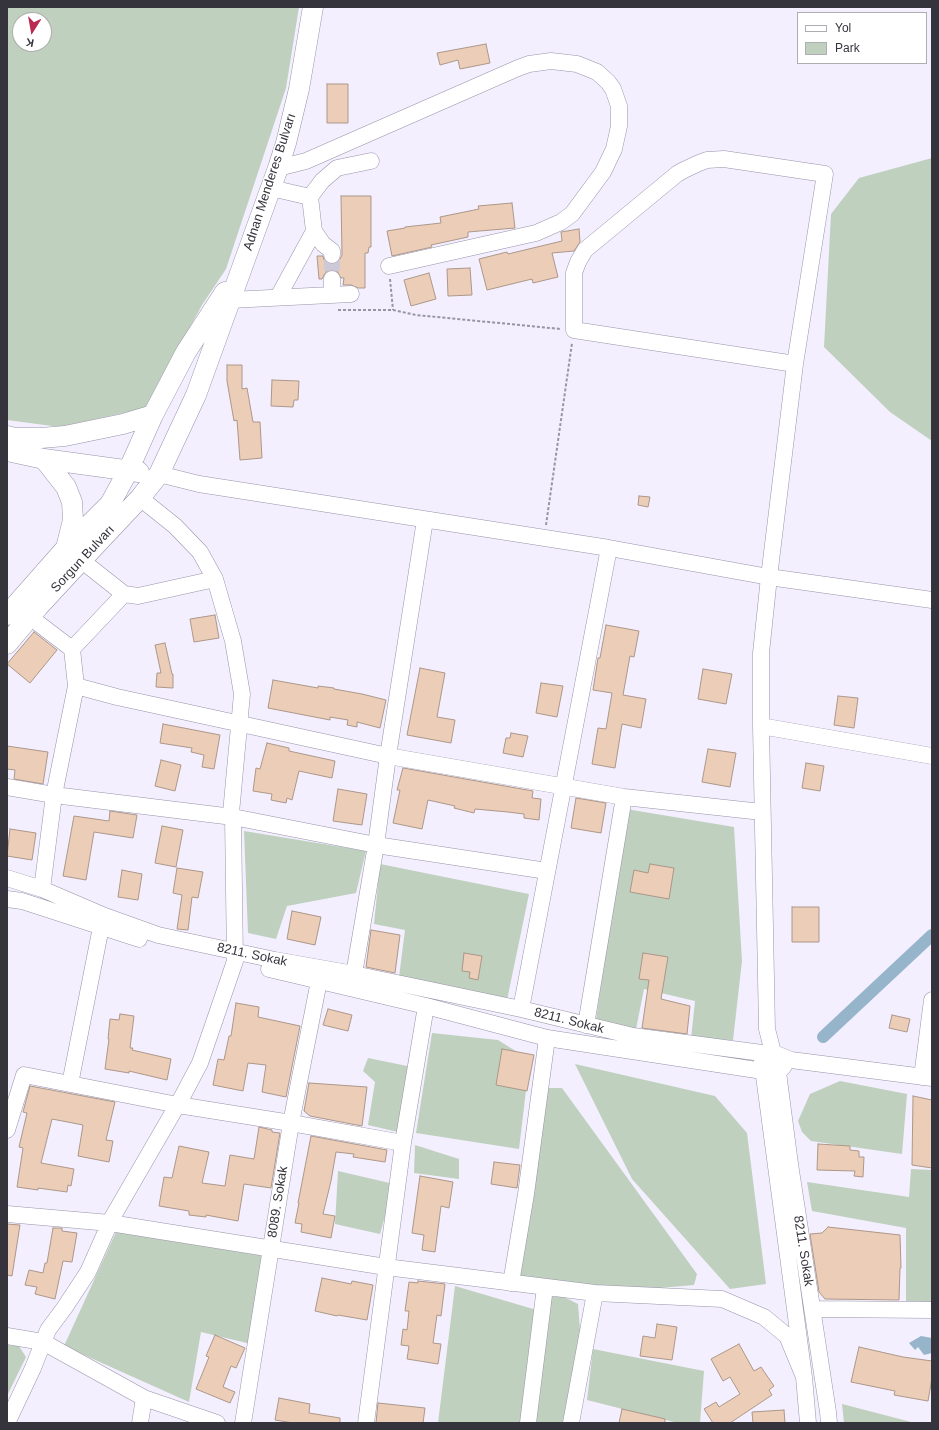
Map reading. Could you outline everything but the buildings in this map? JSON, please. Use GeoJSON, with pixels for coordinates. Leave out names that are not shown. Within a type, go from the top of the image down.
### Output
{"type":"FeatureCollection","features":[{"type":"Feature","properties":{"kind":"main road","name":"Adnan Menderes Bulvarı"},"geometry":{"type":"LineString","coordinates":[[159,474],[196,395],[278,168],[286,143],[299,89],[313,7]]}},
{"type":"Feature","properties":{"kind":"main road","name":"Adnan Menderes Bulvarı"},"geometry":{"type":"LineString","coordinates":[[74,554],[110,504],[128,471],[153,415],[186,352],[243,263]]}},
{"type":"Feature","properties":{"kind":"main road"},"geometry":{"type":"LineString","coordinates":[[7,436],[15,438],[41,438],[65,436],[123,424],[153,415],[178,435]]}},
{"type":"Feature","properties":{"kind":"main road"},"geometry":{"type":"LineString","coordinates":[[7,451],[44,459],[159,474]]}},
{"type":"Feature","properties":{"kind":"main road"},"geometry":{"type":"LineString","coordinates":[[44,459],[66,487],[72,502],[74,554]]}},
{"type":"Feature","properties":{"kind":"main road","name":"Sorgun Bulvarı"},"geometry":{"type":"LineString","coordinates":[[7,614],[140,498],[159,474]]}},
{"type":"Feature","properties":{"kind":"main road","name":"Sorgun Bulvarı"},"geometry":{"type":"LineString","coordinates":[[7,644],[30,617],[74,554]]}},
{"type":"Feature","properties":{"kind":"street"},"geometry":{"type":"LineString","coordinates":[[278,168],[306,162],[529,64],[551,61],[578,64],[597,72],[608,82],[613,89],[619,106],[619,126],[614,149],[603,172],[572,214],[561,222],[536,233],[389,266]]}},
{"type":"Feature","properties":{"kind":"street"},"geometry":{"type":"LineString","coordinates":[[795,364],[574,330],[574,273],[578,262],[585,250],[684,170],[707,160],[733,160],[825,174],[795,364],[768,577],[761,653],[760,726],[768,1053],[808,1423]]}},
{"type":"Feature","properties":{"kind":"street"},"geometry":{"type":"LineString","coordinates":[[332,255],[332,251],[323,244],[314,231],[310,197],[322,181],[338,168],[371,161]]}},
{"type":"Feature","properties":{"kind":"street"},"geometry":{"type":"LineString","coordinates":[[271,188],[310,197]]}},
{"type":"Feature","properties":{"kind":"street"},"geometry":{"type":"LineString","coordinates":[[278,298],[314,231]]}},
{"type":"Feature","properties":{"kind":"street"},"geometry":{"type":"LineString","coordinates":[[332,279],[335,302]]}},
{"type":"Feature","properties":{"kind":"street"},"geometry":{"type":"LineString","coordinates":[[230,300],[278,298],[335,302],[351,294]]}},
{"type":"Feature","properties":{"kind":"street"},"geometry":{"type":"LineString","coordinates":[[159,474],[199,484],[609,548],[768,577],[932,600]]}},
{"type":"Feature","properties":{"kind":"street"},"geometry":{"type":"LineString","coordinates":[[7,1423],[33,1368],[48,1330],[65,1308],[88,1272],[110,1223],[200,1063],[236,956],[233,817],[231,813],[242,694],[233,641],[215,579],[200,552],[175,526],[140,498]]}},
{"type":"Feature","properties":{"kind":"street"},"geometry":{"type":"LineString","coordinates":[[354,974],[376,845],[388,756],[425,520]]}},
{"type":"Feature","properties":{"kind":"street"},"geometry":{"type":"LineString","coordinates":[[521,1009],[609,548]]}},
{"type":"Feature","properties":{"kind":"street"},"geometry":{"type":"LineString","coordinates":[[74,554],[124,594],[138,596],[215,579]]}},
{"type":"Feature","properties":{"kind":"street"},"geometry":{"type":"LineString","coordinates":[[72,649],[124,594]]}},
{"type":"Feature","properties":{"kind":"street"},"geometry":{"type":"LineString","coordinates":[[30,617],[72,649],[76,686],[54,795],[42,889]]}},
{"type":"Feature","properties":{"kind":"street"},"geometry":{"type":"LineString","coordinates":[[76,686],[117,697],[388,756],[624,797],[762,812]]}},
{"type":"Feature","properties":{"kind":"street"},"geometry":{"type":"LineString","coordinates":[[760,726],[932,756]]}},
{"type":"Feature","properties":{"kind":"street"},"geometry":{"type":"LineString","coordinates":[[7,788],[233,817],[376,845],[548,871]]}},
{"type":"Feature","properties":{"kind":"street"},"geometry":{"type":"LineString","coordinates":[[586,1025],[624,797]]}},
{"type":"Feature","properties":{"kind":"street","name":"8211. Sokak"},"geometry":{"type":"LineString","coordinates":[[7,878],[42,889],[105,916],[158,935],[236,956],[275,960],[354,974],[521,1009],[633,1036],[768,1053],[791,1060],[927,1078]]}},
{"type":"Feature","properties":{"kind":"street"},"geometry":{"type":"LineString","coordinates":[[7,898],[22,901],[158,944],[236,956],[319,981],[426,1006],[547,1038],[771,1071],[791,1060]]}},
{"type":"Feature","properties":{"kind":"street"},"geometry":{"type":"LineString","coordinates":[[70,1084],[101,927]]}},
{"type":"Feature","properties":{"kind":"street","name":"8089. Sokak"},"geometry":{"type":"LineString","coordinates":[[243,1423],[291,1123],[319,981]]}},
{"type":"Feature","properties":{"kind":"street"},"geometry":{"type":"LineString","coordinates":[[927,1078],[932,1000]]}},
{"type":"Feature","properties":{"kind":"street"},"geometry":{"type":"LineString","coordinates":[[366,1423],[403,1143],[426,1006]]}},
{"type":"Feature","properties":{"kind":"street"},"geometry":{"type":"LineString","coordinates":[[511,1283],[526,1194],[547,1038]]}},
{"type":"Feature","properties":{"kind":"street","name":"8211. Sokak"},"geometry":{"type":"LineString","coordinates":[[771,1071],[790,1164],[829,1419]]}},
{"type":"Feature","properties":{"kind":"street"},"geometry":{"type":"LineString","coordinates":[[7,1130],[24,1075],[178,1104],[403,1143]]}},
{"type":"Feature","properties":{"kind":"street"},"geometry":{"type":"LineString","coordinates":[[7,1214],[110,1223],[386,1267],[595,1293],[722,1299],[764,1317],[787,1336],[804,1377]]}},
{"type":"Feature","properties":{"kind":"street"},"geometry":{"type":"LineString","coordinates":[[528,1423],[545,1287]]}},
{"type":"Feature","properties":{"kind":"street"},"geometry":{"type":"LineString","coordinates":[[571,1423],[595,1293]]}},
{"type":"Feature","properties":{"kind":"street"},"geometry":{"type":"LineString","coordinates":[[812,1309],[932,1310]]}},
{"type":"Feature","properties":{"kind":"street"},"geometry":{"type":"LineString","coordinates":[[7,1336],[43,1342],[144,1398],[217,1423]]}},
{"type":"Feature","properties":{"kind":"street"},"geometry":{"type":"LineString","coordinates":[[140,1423],[144,1398]]}},
{"type":"Feature","properties":{"kind":"path"},"geometry":{"type":"LineString","coordinates":[[389,266],[393,310]]}},
{"type":"Feature","properties":{"kind":"path"},"geometry":{"type":"LineString","coordinates":[[335,302],[393,310],[416,315],[574,330],[544,538]]}},
{"type":"Feature","properties":{"kind":"green space"},"geometry":{"type":"Polygon","coordinates":[[[7,7],[299,7],[286,88],[226,269],[202,305],[146,408],[60,427],[7,420],[7,7]]]}},
{"type":"Feature","properties":{"kind":"green space"},"geometry":{"type":"Polygon","coordinates":[[[932,158],[932,441],[890,412],[824,347],[831,214],[859,178],[932,158]]]}},
{"type":"Feature","properties":{"kind":"green space"},"geometry":{"type":"Polygon","coordinates":[[[626,809],[734,827],[742,961],[733,1040],[691,1039],[695,1001],[644,989],[636,1029],[596,1020],[626,809]]]}},
{"type":"Feature","properties":{"kind":"green space"},"geometry":{"type":"Polygon","coordinates":[[[244,831],[366,851],[356,893],[287,906],[276,939],[248,933],[244,831]]]}},
{"type":"Feature","properties":{"kind":"green space"},"geometry":{"type":"Polygon","coordinates":[[[380,864],[529,894],[507,1000],[399,977],[405,930],[374,924],[380,864]]]}},
{"type":"Feature","properties":{"kind":"green space"},"geometry":{"type":"Polygon","coordinates":[[[432,1033],[498,1040],[522,1055],[529,1065],[519,1149],[416,1133],[432,1033]]]}},
{"type":"Feature","properties":{"kind":"green space"},"geometry":{"type":"Polygon","coordinates":[[[368,1058],[412,1067],[398,1132],[368,1125],[375,1082],[363,1071],[368,1058]]]}},
{"type":"Feature","properties":{"kind":"green space"},"geometry":{"type":"Polygon","coordinates":[[[575,1064],[715,1096],[747,1133],[766,1284],[730,1289],[632,1179],[575,1064]]]}},
{"type":"Feature","properties":{"kind":"green space"},"geometry":{"type":"Polygon","coordinates":[[[840,1081],[907,1094],[902,1154],[811,1141],[802,1132],[798,1121],[810,1094],[840,1081]]]}},
{"type":"Feature","properties":{"kind":"green space"},"geometry":{"type":"Polygon","coordinates":[[[545,1088],[562,1088],[697,1274],[694,1285],[626,1291],[515,1283],[545,1088]]]}},
{"type":"Feature","properties":{"kind":"green space"},"geometry":{"type":"Polygon","coordinates":[[[415,1145],[459,1159],[459,1179],[414,1173],[415,1145]]]}},
{"type":"Feature","properties":{"kind":"green space"},"geometry":{"type":"Polygon","coordinates":[[[911,1169],[932,1170],[932,1302],[906,1301],[906,1228],[812,1211],[807,1182],[909,1197],[911,1169]]]}},
{"type":"Feature","properties":{"kind":"green space"},"geometry":{"type":"Polygon","coordinates":[[[338,1171],[394,1184],[380,1234],[335,1224],[338,1171]]]}},
{"type":"Feature","properties":{"kind":"green space"},"geometry":{"type":"Polygon","coordinates":[[[116,1232],[264,1256],[251,1344],[201,1332],[189,1402],[64,1346],[116,1232]]]}},
{"type":"Feature","properties":{"kind":"green space"},"geometry":{"type":"Polygon","coordinates":[[[455,1286],[540,1311],[522,1423],[438,1423],[455,1286]]]}},
{"type":"Feature","properties":{"kind":"green space"},"geometry":{"type":"Polygon","coordinates":[[[551,1297],[564,1297],[578,1304],[580,1330],[564,1423],[536,1423],[551,1297]]]}},
{"type":"Feature","properties":{"kind":"green space"},"geometry":{"type":"Polygon","coordinates":[[[7,1345],[19,1346],[26,1357],[7,1396],[7,1345]]]}},
{"type":"Feature","properties":{"kind":"green space"},"geometry":{"type":"Polygon","coordinates":[[[593,1349],[704,1371],[700,1423],[678,1423],[587,1400],[593,1349]]]}},
{"type":"Feature","properties":{"kind":"green space"},"geometry":{"type":"Polygon","coordinates":[[[842,1404],[915,1423],[844,1423],[842,1404]]]}},
{"type":"Feature","properties":{"kind":"water"},"geometry":{"type":"Polygon","coordinates":[[[921,1336],[932,1338],[932,1353],[924,1355],[918,1347],[915,1350],[909,1343],[921,1336]]]}},
{"type":"Feature","properties":{"kind":"waterway"},"geometry":{"type":"LineString","coordinates":[[823,1037],[932,935]]}},
{"type":"Feature","properties":{"kind":"tunnel"},"geometry":{"type":"LineString","coordinates":[[332,255],[332,279]]}}]}
